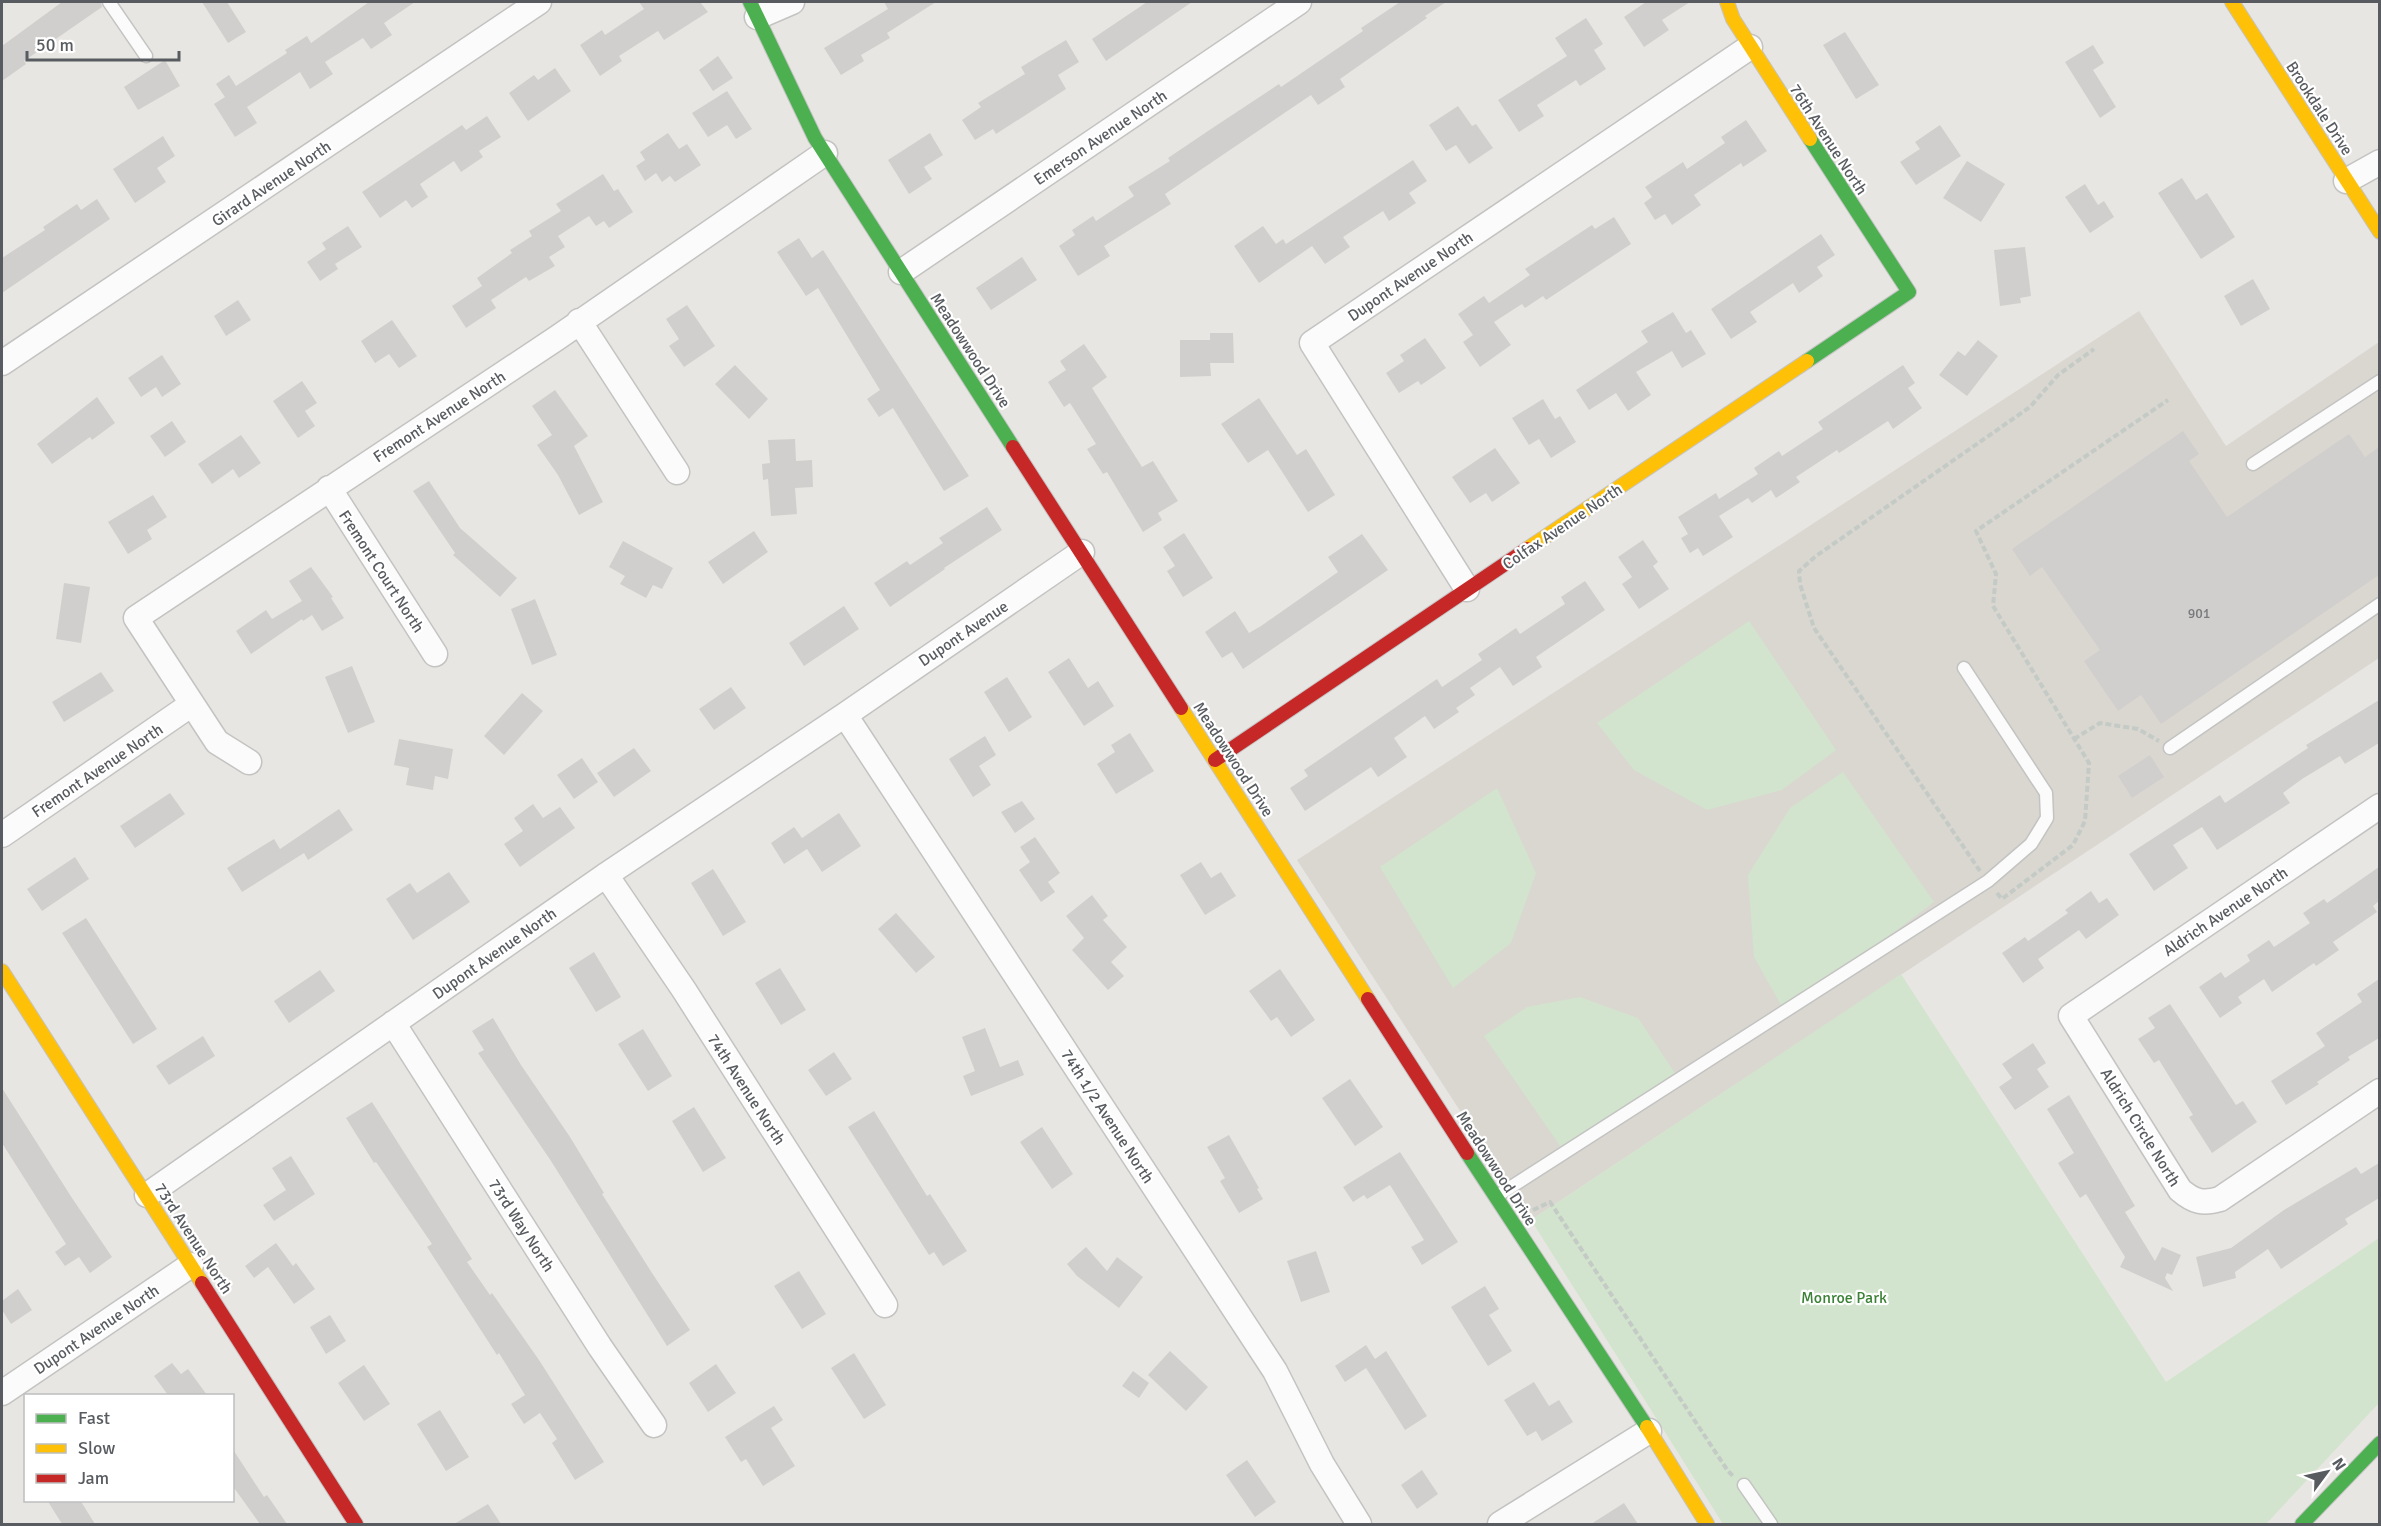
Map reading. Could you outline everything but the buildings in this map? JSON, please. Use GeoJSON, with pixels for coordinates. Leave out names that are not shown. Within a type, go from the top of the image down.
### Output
{"type":"FeatureCollection","features":[{"type":"Feature","properties":{"kind":"main road","name":"76th Avenue North"},"geometry":{"type":"LineString","coordinates":[[1727,2],[1733,19],[1750,47],[1909,292]]}},
{"type":"Feature","properties":{"kind":"main road","name":"Brookdale Drive"},"geometry":{"type":"LineString","coordinates":[[2232,2],[2379,232]]}},
{"type":"Feature","properties":{"kind":"main road","name":"Meadowwood Drive"},"geometry":{"type":"LineString","coordinates":[[754,9],[825,153],[1707,1524]]}},
{"type":"Feature","properties":{"kind":"main road","name":"Colfax Avenue North"},"geometry":{"type":"LineString","coordinates":[[1215,760],[1909,292]]}},
{"type":"Feature","properties":{"kind":"main road","name":"73rd Avenue North"},"geometry":{"type":"LineString","coordinates":[[2,971],[356,1524]]}},
{"type":"Feature","properties":{"kind":"main road"},"geometry":{"type":"LineString","coordinates":[[2302,1524],[2379,1443]]}},
{"type":"Feature","properties":{"kind":"street","name":"Girard Avenue North"},"geometry":{"type":"LineString","coordinates":[[2,363],[539,2]]}},
{"type":"Feature","properties":{"kind":"street"},"geometry":{"type":"LineString","coordinates":[[754,9],[792,2]]}},
{"type":"Feature","properties":{"kind":"street","name":"Emerson Avenue North"},"geometry":{"type":"LineString","coordinates":[[901,272],[1299,2]]}},
{"type":"Feature","properties":{"kind":"street","name":"Dupont Avenue North"},"geometry":{"type":"LineString","coordinates":[[1467,589],[1312,343],[1750,47]]}},
{"type":"Feature","properties":{"kind":"street","name":"Fremont Avenue North"},"geometry":{"type":"LineString","coordinates":[[249,762],[217,742],[136,618],[825,153]]}},
{"type":"Feature","properties":{"kind":"street"},"geometry":{"type":"LineString","coordinates":[[2346,181],[2379,162]]}},
{"type":"Feature","properties":{"kind":"street"},"geometry":{"type":"LineString","coordinates":[[579,321],[677,472]]}},
{"type":"Feature","properties":{"kind":"street","name":"Fremont Court North"},"geometry":{"type":"LineString","coordinates":[[329,488],[435,654]]}},
{"type":"Feature","properties":{"kind":"street","name":"Dupont Avenue"},"geometry":{"type":"LineString","coordinates":[[845,715],[1082,552]]}},
{"type":"Feature","properties":{"kind":"street","name":"Fremont Avenue North"},"geometry":{"type":"LineString","coordinates":[[2,835],[192,704]]}},
{"type":"Feature","properties":{"kind":"street","name":"Dupont Avenue North"},"geometry":{"type":"LineString","coordinates":[[147,1195],[606,875],[845,715]]}},
{"type":"Feature","properties":{"kind":"street","name":"74th 1/2 Avenue North"},"geometry":{"type":"LineString","coordinates":[[845,715],[1275,1371],[1322,1464],[1359,1524]]}},
{"type":"Feature","properties":{"kind":"street","name":"Aldrich Avenue North"},"geometry":{"type":"LineString","coordinates":[[2071,1016],[2379,806]]}},
{"type":"Feature","properties":{"kind":"street","name":"74th Avenue North"},"geometry":{"type":"LineString","coordinates":[[606,875],[684,990],[885,1305]]}},
{"type":"Feature","properties":{"kind":"street","name":"Aldrich Circle North"},"geometry":{"type":"LineString","coordinates":[[2071,1016],[2180,1190],[2192,1200],[2199,1202],[2206,1203],[2220,1199],[2379,1091]]}},
{"type":"Feature","properties":{"kind":"street","name":"73rd Way North"},"geometry":{"type":"LineString","coordinates":[[393,1023],[600,1347],[654,1425]]}},
{"type":"Feature","properties":{"kind":"street","name":"Dupont Avenue North"},"geometry":{"type":"LineString","coordinates":[[2,1393],[191,1265]]}},
{"type":"Feature","properties":{"kind":"street"},"geometry":{"type":"LineString","coordinates":[[1500,1524],[1649,1431]]}},
{"type":"Feature","properties":{"kind":"lane"},"geometry":{"type":"LineString","coordinates":[[109,2],[146,56]]}},
{"type":"Feature","properties":{"kind":"lane"},"geometry":{"type":"LineString","coordinates":[[2253,464],[2379,381]]}},
{"type":"Feature","properties":{"kind":"lane"},"geometry":{"type":"LineString","coordinates":[[2170,748],[2379,604]]}},
{"type":"Feature","properties":{"kind":"lane"},"geometry":{"type":"LineString","coordinates":[[1496,1197],[1988,881],[2031,844],[2047,818],[2046,793],[1964,668]]}},
{"type":"Feature","properties":{"kind":"lane"},"geometry":{"type":"LineString","coordinates":[[1744,1485],[1771,1524]]}},
{"type":"Feature","properties":{"kind":"path"},"geometry":{"type":"LineString","coordinates":[[2094,350],[2058,375],[2030,407],[1903,494],[1816,556],[1799,571],[1800,584],[1814,628],[2002,899],[2073,844],[2085,820],[2089,763],[1993,606],[1996,574],[1976,531],[2168,400]]}},
{"type":"Feature","properties":{"kind":"path"},"geometry":{"type":"LineString","coordinates":[[2074,739],[2100,723],[2138,729],[2170,748]]}},
{"type":"Feature","properties":{"kind":"path"},"geometry":{"type":"LineString","coordinates":[[1512,1223],[1550,1202],[1728,1471],[1744,1485]]}},
{"type":"Feature","properties":{"kind":"shaded area"},"geometry":{"type":"Polygon","coordinates":[[[2139,311],[2226,446],[2379,342],[2379,658],[1531,1220],[1297,860],[2139,311]]]}},
{"type":"Feature","properties":{"kind":"green space"},"geometry":{"type":"Polygon","coordinates":[[[1749,621],[1836,750],[1782,790],[1707,810],[1634,770],[1597,723],[1749,621]]]}},
{"type":"Feature","properties":{"kind":"green space"},"geometry":{"type":"Polygon","coordinates":[[[1843,772],[1934,902],[1786,1014],[1754,957],[1748,875],[1790,808],[1843,772]]]}},
{"type":"Feature","properties":{"kind":"green space"},"geometry":{"type":"Polygon","coordinates":[[[1497,788],[1536,873],[1511,943],[1453,988],[1380,867],[1497,788]]]}},
{"type":"Feature","properties":{"kind":"green space","name":"Monroe Park"},"geometry":{"type":"Polygon","coordinates":[[[1901,974],[2166,1382],[2379,1238],[2379,1403],[2266,1524],[1723,1524],[1531,1220],[1901,974]]]}},
{"type":"Feature","properties":{"kind":"green space"},"geometry":{"type":"Polygon","coordinates":[[[1580,997],[1638,1018],[1675,1073],[1565,1153],[1484,1036],[1527,1007],[1580,997]]]}},
{"type":"Feature","properties":{"kind":"traffic: fast"},"geometry":{"type":"LineString","coordinates":[[750,2],[815,138],[1013,447]]}},
{"type":"Feature","properties":{"kind":"traffic: fast"},"geometry":{"type":"LineString","coordinates":[[1807,361],[1909,292],[1810,139]]}},
{"type":"Feature","properties":{"kind":"traffic: fast"},"geometry":{"type":"LineString","coordinates":[[1467,1153],[1647,1427]]}},
{"type":"Feature","properties":{"kind":"traffic: fast"},"geometry":{"type":"LineString","coordinates":[[2302,1524],[2380,1443]]}},
{"type":"Feature","properties":{"kind":"traffic: slow"},"geometry":{"type":"LineString","coordinates":[[1727,2],[1733,19],[1810,139]]}},
{"type":"Feature","properties":{"kind":"traffic: slow"},"geometry":{"type":"LineString","coordinates":[[2232,2],[2380,232]]}},
{"type":"Feature","properties":{"kind":"traffic: slow"},"geometry":{"type":"LineString","coordinates":[[1527,549],[1807,361]]}},
{"type":"Feature","properties":{"kind":"traffic: slow"},"geometry":{"type":"LineString","coordinates":[[1181,708],[1368,999]]}},
{"type":"Feature","properties":{"kind":"traffic: slow"},"geometry":{"type":"LineString","coordinates":[[2,971],[202,1283]]}},
{"type":"Feature","properties":{"kind":"traffic: slow"},"geometry":{"type":"LineString","coordinates":[[1647,1427],[1707,1524]]}},
{"type":"Feature","properties":{"kind":"traffic: jam"},"geometry":{"type":"LineString","coordinates":[[1013,447],[1181,708]]}},
{"type":"Feature","properties":{"kind":"traffic: jam"},"geometry":{"type":"LineString","coordinates":[[1215,760],[1527,549]]}},
{"type":"Feature","properties":{"kind":"traffic: jam"},"geometry":{"type":"LineString","coordinates":[[1368,999],[1467,1153]]}},
{"type":"Feature","properties":{"kind":"traffic: jam"},"geometry":{"type":"LineString","coordinates":[[202,1283],[356,1524]]}}]}
